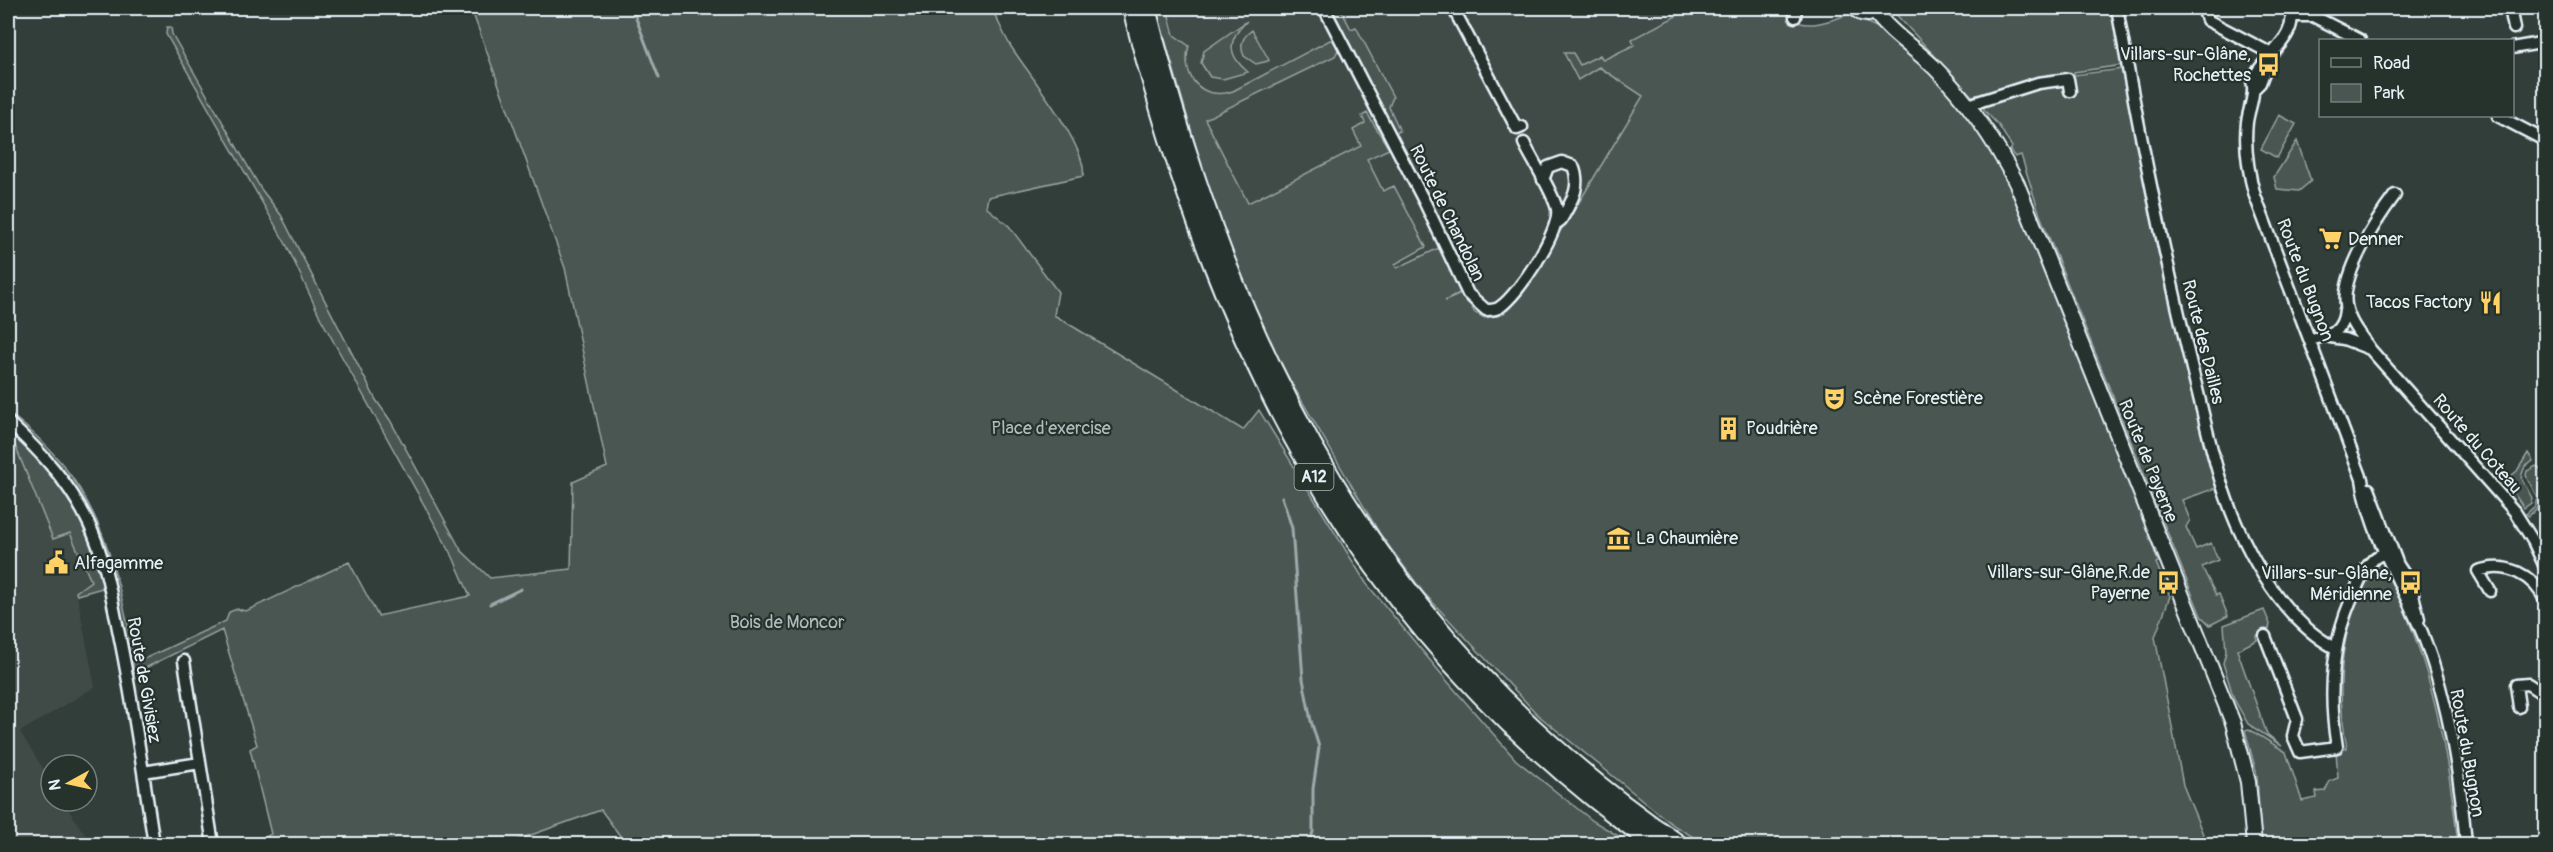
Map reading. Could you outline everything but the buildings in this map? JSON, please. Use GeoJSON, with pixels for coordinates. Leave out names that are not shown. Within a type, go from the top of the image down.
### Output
{"type":"FeatureCollection","features":[{"type":"Feature","properties":{"kind":"highway","name":"A12"},"geometry":{"type":"LineString","coordinates":[[1132,8],[1174,154],[1214,268],[1266,388],[1318,483],[1385,583],[1462,675],[1547,759],[1655,844]]}},
{"type":"Feature","properties":{"kind":"highway","name":"A12"},"geometry":{"type":"LineString","coordinates":[[1146,8],[1194,174],[1234,286],[1283,394],[1341,497],[1410,594],[1487,684],[1573,765],[1678,844]]}},
{"type":"Feature","properties":{"kind":"main road"},"geometry":{"type":"LineString","coordinates":[[1854,8],[1864,14],[1877,10]]}},
{"type":"Feature","properties":{"kind":"main road","name":"Route de Payerne"},"geometry":{"type":"LineString","coordinates":[[1877,10],[1968,105],[2004,160],[2024,202],[2230,715],[2248,782],[2254,844]]}},
{"type":"Feature","properties":{"kind":"street","name":"Route de Chandolan"},"geometry":{"type":"LineString","coordinates":[[1324,8],[1425,203],[1468,294],[1478,306],[1486,310],[1496,309],[1506,302],[1550,240],[1557,223]]}},
{"type":"Feature","properties":{"kind":"street"},"geometry":{"type":"LineString","coordinates":[[1453,8],[1517,129],[1522,127]]}},
{"type":"Feature","properties":{"kind":"street","name":"Route des Dailles"},"geometry":{"type":"LineString","coordinates":[[2117,8],[2163,250],[2225,492],[2244,542],[2270,586],[2302,624],[2320,640],[2335,648]]}},
{"type":"Feature","properties":{"kind":"street"},"geometry":{"type":"LineString","coordinates":[[2203,8],[2207,20],[2271,55]]}},
{"type":"Feature","properties":{"kind":"street"},"geometry":{"type":"LineString","coordinates":[[2510,8],[2514,27]]}},
{"type":"Feature","properties":{"kind":"street"},"geometry":{"type":"LineString","coordinates":[[2292,12],[2313,16],[2358,39]]}},
{"type":"Feature","properties":{"kind":"street","name":"Route du Bugnon"},"geometry":{"type":"LineString","coordinates":[[2292,12],[2290,29],[2271,55],[2260,83],[2254,89],[2246,135],[2249,172],[2255,196],[2362,479],[2368,487],[2389,552],[2414,595],[2422,634],[2451,735],[2466,844]]}},
{"type":"Feature","properties":{"kind":"street"},"geometry":{"type":"LineString","coordinates":[[2514,48],[2546,42]]}},
{"type":"Feature","properties":{"kind":"street"},"geometry":{"type":"LineString","coordinates":[[1968,105],[2038,83],[2068,79],[2070,91]]}},
{"type":"Feature","properties":{"kind":"street"},"geometry":{"type":"LineString","coordinates":[[2500,117],[2546,141]]}},
{"type":"Feature","properties":{"kind":"street"},"geometry":{"type":"LineString","coordinates":[[1524,143],[1557,209],[1557,223]]}},
{"type":"Feature","properties":{"kind":"street"},"geometry":{"type":"LineString","coordinates":[[1543,180],[1548,167],[1556,163],[1573,166],[1576,174],[1577,189],[1561,220],[1557,223]]}},
{"type":"Feature","properties":{"kind":"street"},"geometry":{"type":"LineString","coordinates":[[2331,337],[2343,324],[2352,270],[2376,220],[2396,195]]}},
{"type":"Feature","properties":{"kind":"street","name":"Route du Coteau"},"geometry":{"type":"LineString","coordinates":[[2346,303],[2352,324],[2371,350],[2515,512],[2545,566]]}},
{"type":"Feature","properties":{"kind":"street","name":"Route du Coteau"},"geometry":{"type":"LineString","coordinates":[[2310,339],[2331,337],[2344,339],[2371,350]]}},
{"type":"Feature","properties":{"kind":"street","name":"Route de Givisiez"},"geometry":{"type":"LineString","coordinates":[[8,422],[44,456],[73,495],[89,524],[106,572],[125,661],[154,844]]}},
{"type":"Feature","properties":{"kind":"street"},"geometry":{"type":"LineString","coordinates":[[2265,636],[2297,719],[2293,736],[2300,752],[2337,747],[2332,690],[2335,648],[2350,599],[2361,577],[2374,558],[2389,552]]}},
{"type":"Feature","properties":{"kind":"street"},"geometry":{"type":"LineString","coordinates":[[2490,591],[2478,571],[2492,566],[2502,567],[2531,580],[2546,602]]}},
{"type":"Feature","properties":{"kind":"street"},"geometry":{"type":"LineString","coordinates":[[184,661],[212,838]]}},
{"type":"Feature","properties":{"kind":"street"},"geometry":{"type":"LineString","coordinates":[[2519,707],[2516,685],[2528,684],[2546,696]]}},
{"type":"Feature","properties":{"kind":"street"},"geometry":{"type":"LineString","coordinates":[[143,772],[200,763]]}},
{"type":"Feature","properties":{"kind":"shaded area"},"geometry":{"type":"Polygon","coordinates":[[[1156,8],[1787,8],[1643,96],[1578,204],[1517,297],[1500,315],[1282,367],[1156,8]]]}},
{"type":"Feature","properties":{"kind":"shaded area"},"geometry":{"type":"Polygon","coordinates":[[[8,442],[23,454],[103,587],[77,595],[95,687],[20,732],[39,762],[39,813],[71,813],[91,844],[8,844],[8,442]]]}},
{"type":"Feature","properties":{"kind":"green space","name":"Bois de Moncor"},"geometry":{"type":"Polygon","coordinates":[[[471,8],[991,8],[1010,45],[1067,129],[1082,163],[1083,176],[988,197],[986,207],[1009,226],[1058,292],[1054,315],[1243,430],[1259,410],[1366,583],[1448,682],[1516,760],[1593,821],[1632,844],[626,844],[601,810],[506,844],[267,844],[264,838],[271,834],[250,749],[257,745],[222,630],[133,674],[133,661],[129,660],[111,575],[61,470],[34,439],[8,417],[8,412],[38,438],[63,465],[82,493],[97,522],[119,585],[135,659],[144,659],[226,621],[229,612],[237,609],[246,611],[349,562],[378,616],[470,596],[453,557],[321,319],[287,246],[166,34],[167,27],[171,27],[172,34],[261,189],[281,215],[376,400],[390,420],[461,550],[490,578],[571,569],[573,482],[607,467],[565,268],[471,8]]]}},
{"type":"Feature","properties":{"kind":"green space"},"geometry":{"type":"Polygon","coordinates":[[[1156,8],[1167,8],[1174,35],[1189,46],[1187,57],[1191,76],[1203,90],[1212,93],[1233,91],[1330,40],[1334,40],[1339,48],[1335,56],[1205,119],[1248,203],[1361,146],[1353,130],[1365,123],[1362,116],[1367,113],[1389,149],[1367,159],[1383,191],[1394,186],[1426,247],[1395,264],[1397,268],[1441,247],[1463,291],[1445,301],[1463,293],[1475,313],[1485,318],[1500,315],[1517,297],[1578,204],[1643,96],[1599,67],[1578,80],[1564,53],[1573,53],[1580,65],[1600,55],[1603,60],[1634,45],[1632,39],[1686,11],[1684,8],[1793,8],[1791,18],[1797,22],[1811,24],[1847,15],[1845,8],[1847,8],[1856,18],[1883,30],[1947,89],[1982,135],[2007,177],[2137,499],[2158,562],[2156,563],[2170,596],[2155,637],[2183,785],[2207,844],[1705,844],[1673,825],[1538,715],[1423,592],[1380,534],[1282,367],[1251,300],[1209,192],[1156,8]]]}},
{"type":"Feature","properties":{"kind":"green space"},"geometry":{"type":"Polygon","coordinates":[[[1331,8],[1340,8],[1351,29],[1356,27],[1393,97],[1389,107],[1400,131],[1395,133],[1331,8]]]}},
{"type":"Feature","properties":{"kind":"green space"},"geometry":{"type":"Polygon","coordinates":[[[1890,8],[2112,8],[2123,65],[2074,72],[2074,75],[2123,69],[2156,243],[2216,488],[2182,500],[2190,520],[2186,527],[2196,549],[2211,543],[2218,560],[2202,567],[2216,595],[2219,594],[2228,616],[2210,625],[2201,616],[2040,215],[2021,155],[2015,157],[2010,151],[2012,147],[1999,126],[1984,110],[1985,97],[1972,96],[1890,8]]]}},
{"type":"Feature","properties":{"kind":"green space"},"geometry":{"type":"Polygon","coordinates":[[[1247,21],[1236,34],[1232,46],[1236,59],[1248,72],[1223,79],[1210,77],[1201,63],[1204,51],[1247,21]]]}},
{"type":"Feature","properties":{"kind":"green space"},"geometry":{"type":"Polygon","coordinates":[[[1252,30],[1268,61],[1256,64],[1244,56],[1242,42],[1252,30]]]}},
{"type":"Feature","properties":{"kind":"green space"},"geometry":{"type":"Polygon","coordinates":[[[2279,115],[2296,124],[2277,158],[2261,149],[2279,115]]]}},
{"type":"Feature","properties":{"kind":"green space"},"geometry":{"type":"Polygon","coordinates":[[[2297,141],[2311,181],[2299,191],[2277,189],[2274,177],[2297,141]]]}},
{"type":"Feature","properties":{"kind":"green space"},"geometry":{"type":"Polygon","coordinates":[[[8,428],[43,463],[69,500],[90,541],[106,587],[77,595],[76,592],[91,581],[70,533],[53,539],[8,428]]]}},
{"type":"Feature","properties":{"kind":"green space"},"geometry":{"type":"Polygon","coordinates":[[[2528,453],[2533,461],[2525,466],[2521,477],[2532,498],[2531,503],[2524,508],[2505,481],[2517,471],[2528,453]]]}},
{"type":"Feature","properties":{"kind":"green space"},"geometry":{"type":"Polygon","coordinates":[[[2536,466],[2545,471],[2545,500],[2529,516],[2526,514],[2535,506],[2537,498],[2526,475],[2527,471],[2536,466]]]}},
{"type":"Feature","properties":{"kind":"green space"},"geometry":{"type":"Polygon","coordinates":[[[2378,568],[2387,570],[2426,671],[2442,738],[2458,844],[2261,844],[2257,775],[2245,730],[2249,729],[2286,752],[2302,801],[2317,798],[2316,792],[2325,791],[2330,781],[2338,778],[2336,751],[2347,748],[2341,688],[2344,648],[2355,609],[2369,578],[2378,568]]]}},
{"type":"Feature","properties":{"kind":"green space"},"geometry":{"type":"Polygon","coordinates":[[[2264,610],[2270,624],[2269,629],[2256,636],[2257,640],[2237,650],[2267,734],[2282,746],[2248,724],[2234,699],[2223,663],[2226,652],[2224,625],[2264,610]]]}},
{"type":"Feature","properties":{"kind":"waterway"},"geometry":{"type":"LineString","coordinates":[[632,8],[659,78]]}},
{"type":"Feature","properties":{"kind":"waterway"},"geometry":{"type":"LineString","coordinates":[[1282,497],[1292,528],[1303,679],[1311,721],[1319,747],[1313,789],[1313,832],[1309,844]]}},
{"type":"Feature","properties":{"kind":"waterway"},"geometry":{"type":"LineString","coordinates":[[490,604],[521,589]]}},
{"type":"Feature","properties":{"kind":"place","name":"Villars-sur-Glâne, Rochettes"},"geometry":{"type":"Point","coordinates":[2269,64]}},
{"type":"Feature","properties":{"kind":"place","name":"Denner"},"geometry":{"type":"Point","coordinates":[2330,239]}},
{"type":"Feature","properties":{"kind":"place","name":"Tacos Factory"},"geometry":{"type":"Point","coordinates":[2490,302]}},
{"type":"Feature","properties":{"kind":"place","name":"Scène Forestière"},"geometry":{"type":"Point","coordinates":[1835,398]}},
{"type":"Feature","properties":{"kind":"place","name":"Poudrière"},"geometry":{"type":"Point","coordinates":[1728,428]}},
{"type":"Feature","properties":{"kind":"place","name":"La Chaumière"},"geometry":{"type":"Point","coordinates":[1618,538]}},
{"type":"Feature","properties":{"kind":"place","name":"Alfagamme"},"geometry":{"type":"Point","coordinates":[56,563]}},
{"type":"Feature","properties":{"kind":"place","name":"Villars-sur-Glâne,R.de Payerne"},"geometry":{"type":"Point","coordinates":[2168,582]}},
{"type":"Feature","properties":{"kind":"place","name":"Villars-sur-Glâne, Méridienne"},"geometry":{"type":"Point","coordinates":[2410,583]}},
{"type":"Feature","properties":{"kind":"park label","name":"Place d'exercise"},"geometry":{"type":"Point","coordinates":[1051,428]}}]}
